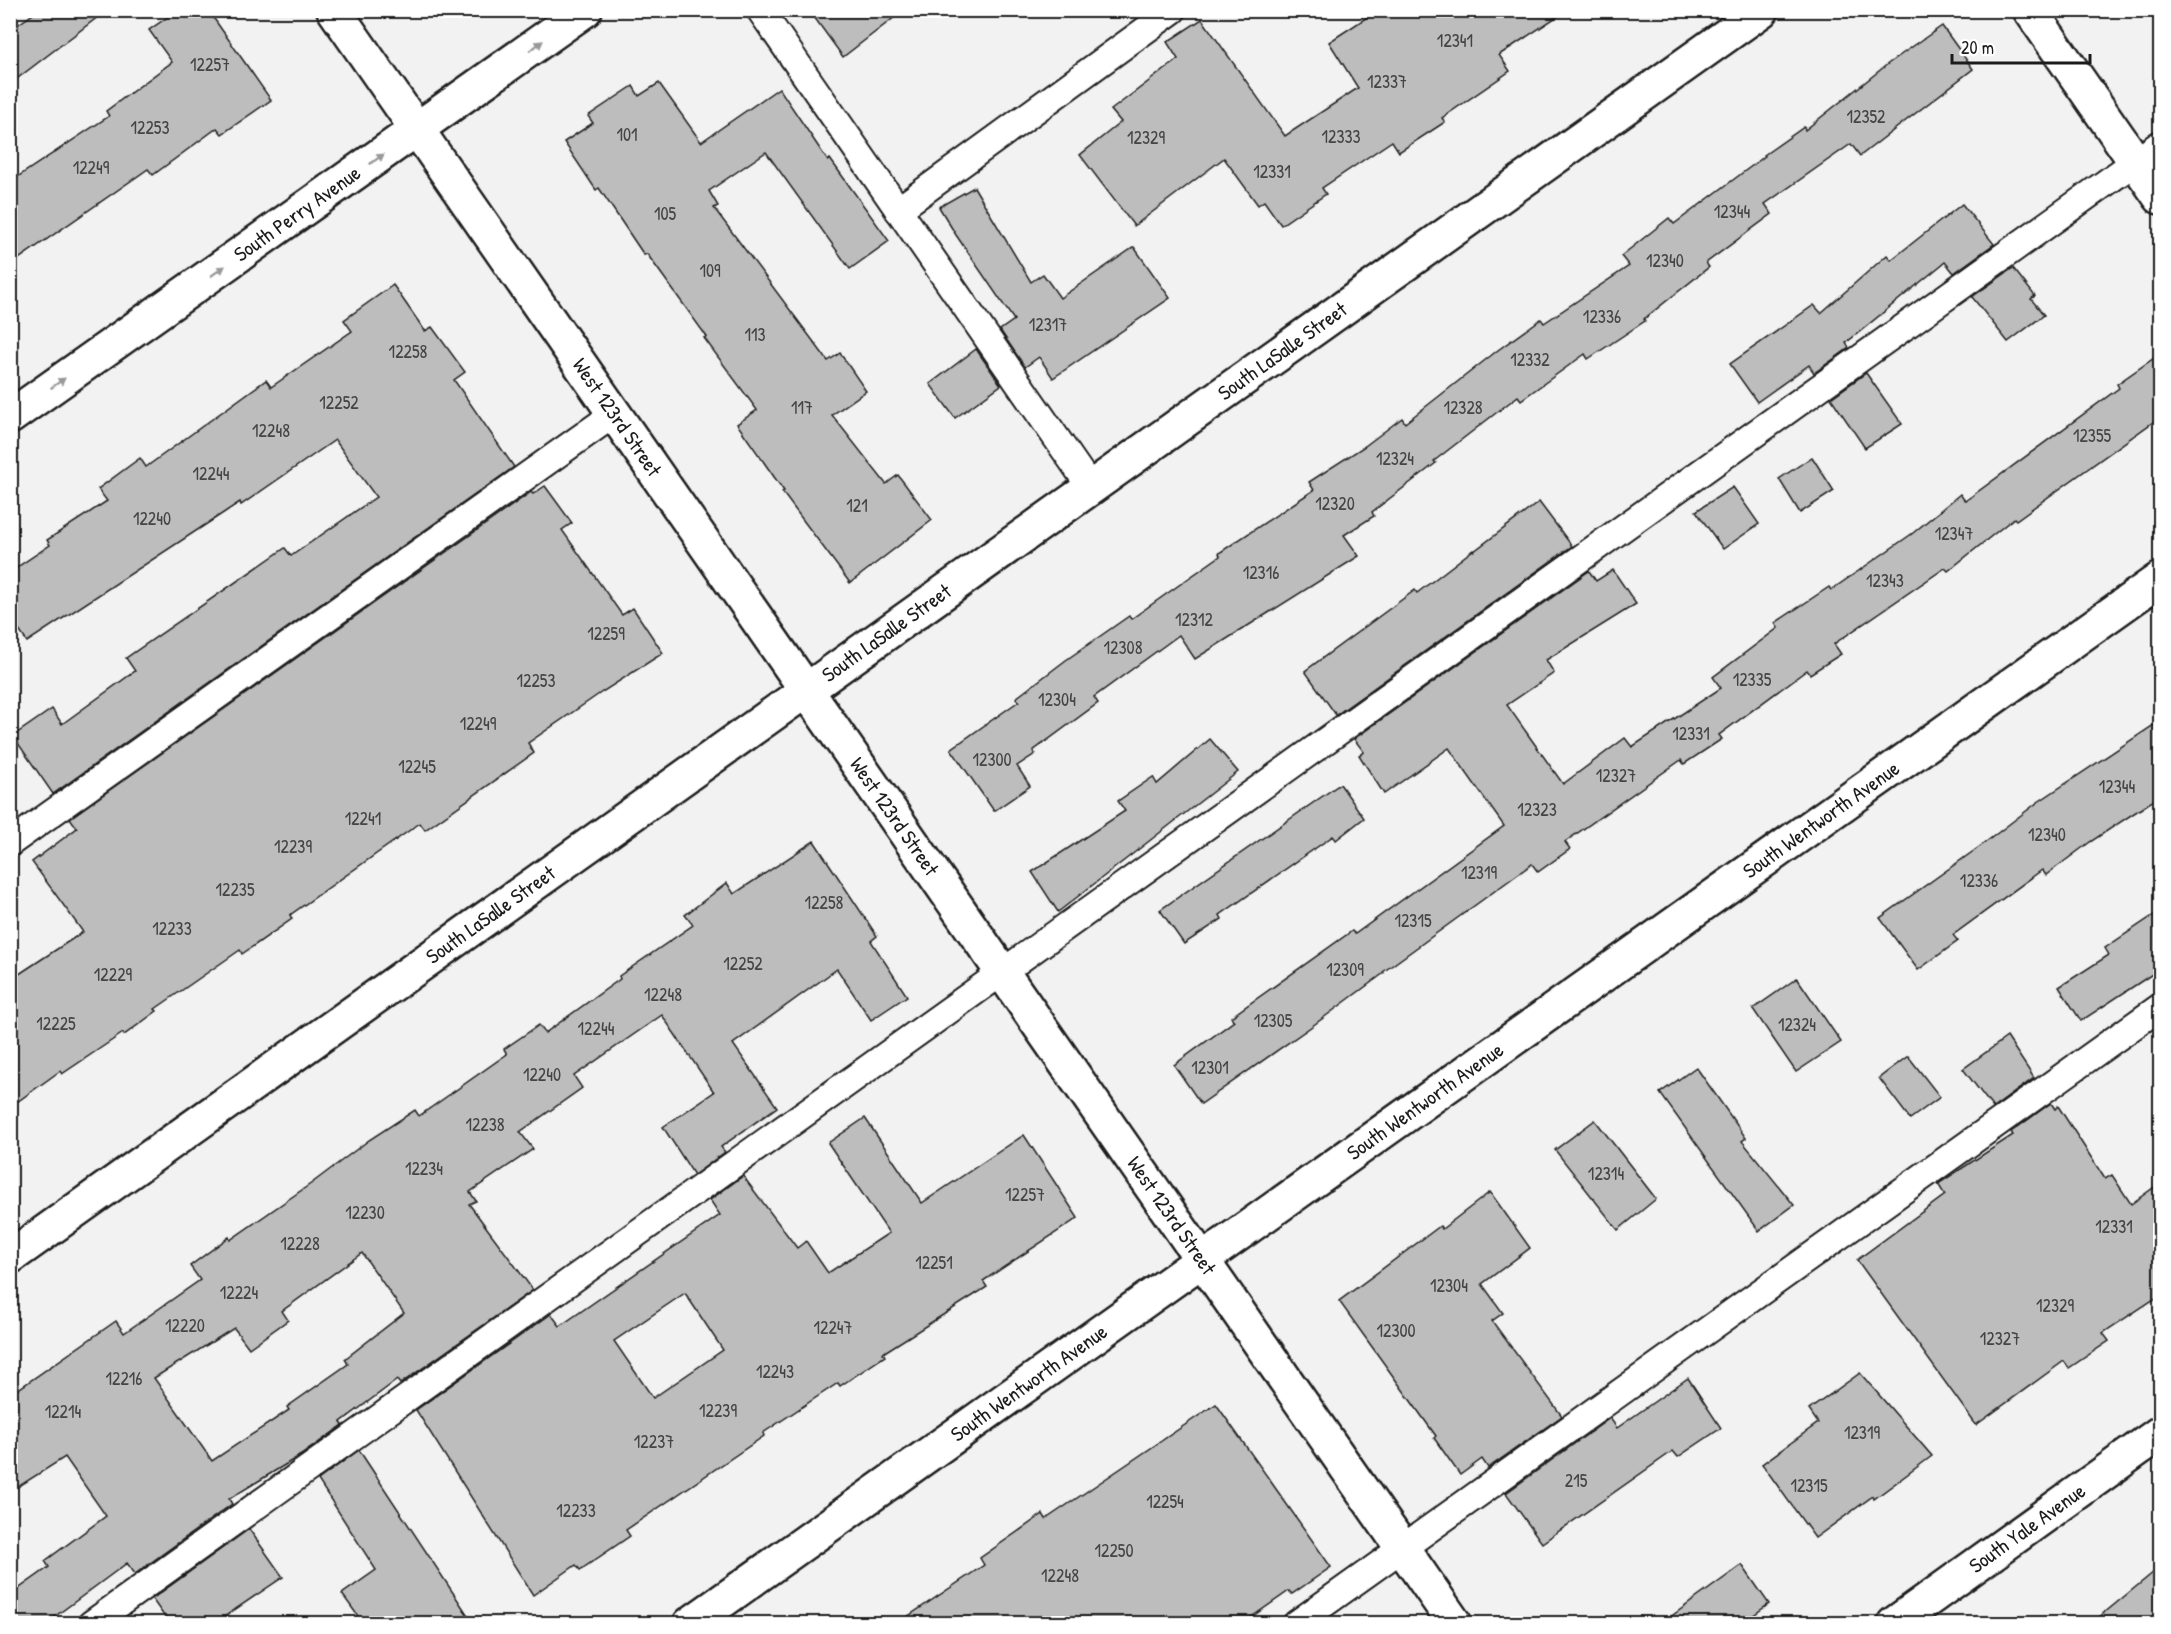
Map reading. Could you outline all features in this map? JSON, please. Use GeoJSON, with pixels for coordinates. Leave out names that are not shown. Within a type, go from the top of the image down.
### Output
{"type":"FeatureCollection","features":[{"type":"Feature","properties":{"kind":"street","name":"West 123rd Street"},"geometry":{"type":"LineString","coordinates":[[334,10],[1455,1623]]}},
{"type":"Feature","properties":{"kind":"street","name":"South Perry Avenue"},"geometry":{"type":"LineString","coordinates":[[10,417],[585,10]]}},
{"type":"Feature","properties":{"kind":"street","name":"South LaSalle Street"},"geometry":{"type":"LineString","coordinates":[[10,1257],[1762,10]]}},
{"type":"Feature","properties":{"kind":"street"},"geometry":{"type":"LineString","coordinates":[[2030,10],[2148,153],[2160,197]]}},
{"type":"Feature","properties":{"kind":"street","name":"South Wentworth Avenue"},"geometry":{"type":"LineString","coordinates":[[690,1623],[2160,579]]}},
{"type":"Feature","properties":{"kind":"street","name":"South Yale Avenue"},"geometry":{"type":"LineString","coordinates":[[1894,1623],[2160,1433]]}},
{"type":"Feature","properties":{"kind":"lane"},"geometry":{"type":"LineString","coordinates":[[760,10],[1091,488]]}},
{"type":"Feature","properties":{"kind":"lane"},"geometry":{"type":"LineString","coordinates":[[898,210],[1173,10]]}},
{"type":"Feature","properties":{"kind":"lane"},"geometry":{"type":"LineString","coordinates":[[91,1623],[2148,153]]}},
{"type":"Feature","properties":{"kind":"lane"},"geometry":{"type":"LineString","coordinates":[[10,843],[614,414]]}},
{"type":"Feature","properties":{"kind":"lane"},"geometry":{"type":"LineString","coordinates":[[1296,1623],[2160,1007]]}},
{"type":"Feature","properties":{"kind":"building"},"geometry":{"type":"Polygon","coordinates":[[[39,10],[107,10],[10,84],[10,30],[39,10]]]}},
{"type":"Feature","properties":{"kind":"building"},"geometry":{"type":"Polygon","coordinates":[[[178,10],[208,10],[271,100],[222,134],[217,128],[153,175],[148,169],[10,265],[10,182],[109,116],[106,111],[172,62],[149,30],[178,10]]]}},
{"type":"Feature","properties":{"kind":"building"},"geometry":{"type":"Polygon","coordinates":[[[809,10],[904,10],[843,57],[809,10]]]}},
{"type":"Feature","properties":{"kind":"building"},"geometry":{"type":"Polygon","coordinates":[[[1378,10],[1567,10],[1499,55],[1510,71],[1442,118],[1445,122],[1399,152],[1392,141],[1322,188],[1326,194],[1281,225],[1264,201],[1258,205],[1224,158],[1134,226],[1080,155],[1121,122],[1111,110],[1178,59],[1167,42],[1202,19],[1285,136],[1358,88],[1329,42],[1378,10]]]}},
{"type":"Feature","properties":{"kind":"building"},"geometry":{"type":"Polygon","coordinates":[[[1942,26],[1973,69],[1860,156],[1851,144],[1765,204],[1772,214],[1706,263],[1709,267],[1644,319],[1645,321],[1588,359],[1585,354],[1521,400],[1518,396],[1434,461],[1436,463],[1372,512],[1374,516],[1344,535],[1359,556],[1195,659],[1179,635],[1094,697],[1098,703],[1033,751],[1035,754],[1017,766],[1030,786],[994,811],[951,749],[1019,701],[1016,698],[1066,660],[1129,616],[1131,619],[1220,556],[1219,553],[1314,490],[1309,482],[1365,446],[1402,418],[1405,423],[1541,319],[1544,323],[1629,266],[1621,256],[1669,218],[1674,224],[1764,155],[1804,127],[1805,130],[1889,63],[1942,26]]]}},
{"type":"Feature","properties":{"kind":"building"},"geometry":{"type":"Polygon","coordinates":[[[659,83],[701,142],[779,88],[828,161],[830,159],[889,241],[850,269],[766,152],[709,191],[718,206],[714,208],[828,361],[840,353],[866,391],[832,415],[886,484],[898,475],[932,520],[850,583],[782,492],[784,491],[737,424],[757,410],[704,338],[707,337],[647,254],[644,255],[599,188],[596,190],[564,142],[593,123],[588,116],[633,86],[639,96],[659,83]]]}},
{"type":"Feature","properties":{"kind":"building"},"geometry":{"type":"Polygon","coordinates":[[[974,187],[1031,282],[1043,274],[1060,298],[1134,247],[1170,298],[1053,378],[1039,357],[1025,367],[1000,330],[1014,320],[939,207],[974,187]]]}},
{"type":"Feature","properties":{"kind":"building"},"geometry":{"type":"Polygon","coordinates":[[[1962,204],[1994,244],[1954,273],[1945,262],[1846,343],[1849,348],[1814,373],[1809,365],[1757,402],[1730,364],[1814,305],[1821,313],[1887,255],[1891,260],[1962,204]]]}},
{"type":"Feature","properties":{"kind":"building"},"geometry":{"type":"Polygon","coordinates":[[[2013,268],[2035,296],[2031,299],[2044,315],[2008,342],[1972,297],[2013,268]]]}},
{"type":"Feature","properties":{"kind":"building"},"geometry":{"type":"Polygon","coordinates":[[[393,285],[425,331],[432,327],[465,372],[454,380],[514,467],[53,794],[13,736],[52,709],[62,724],[135,671],[126,658],[285,548],[291,556],[376,497],[335,440],[241,505],[240,502],[27,642],[10,617],[10,572],[50,545],[47,540],[107,501],[98,489],[140,458],[146,467],[266,380],[271,387],[352,331],[344,320],[393,285]]]}},
{"type":"Feature","properties":{"kind":"building"},"geometry":{"type":"Polygon","coordinates":[[[976,349],[1001,385],[955,418],[930,384],[976,349]]]}},
{"type":"Feature","properties":{"kind":"building"},"geometry":{"type":"Polygon","coordinates":[[[2160,354],[2160,417],[2016,520],[2014,518],[1948,571],[1945,568],[1834,644],[1841,654],[1810,674],[1807,670],[1719,735],[1722,739],[1684,764],[1681,760],[1565,842],[1570,849],[1538,872],[1532,864],[1315,1024],[1201,1104],[1174,1065],[1234,1021],[1231,1017],[1352,931],[1355,934],[1504,826],[1449,748],[1384,794],[1359,755],[1364,752],[1354,739],[1589,571],[1596,581],[1613,570],[1636,604],[1546,660],[1554,673],[1507,705],[1563,784],[1625,738],[1632,747],[1721,688],[1713,677],[1778,628],[1775,623],[1829,587],[1831,590],[1913,533],[1960,494],[1965,501],[2119,388],[2117,384],[2160,354]]]}},
{"type":"Feature","properties":{"kind":"building"},"geometry":{"type":"Polygon","coordinates":[[[1866,373],[1902,424],[1865,448],[1831,398],[1866,373]]]}},
{"type":"Feature","properties":{"kind":"building"},"geometry":{"type":"Polygon","coordinates":[[[1812,457],[1834,491],[1800,513],[1779,479],[1812,457]]]}},
{"type":"Feature","properties":{"kind":"building"},"geometry":{"type":"Polygon","coordinates":[[[545,486],[572,523],[562,530],[622,615],[633,608],[663,653],[528,743],[534,753],[425,830],[420,823],[290,915],[292,919],[242,954],[240,950],[155,1009],[157,1011],[124,1035],[123,1033],[62,1074],[60,1071],[10,1107],[10,980],[83,932],[32,862],[77,828],[70,818],[531,492],[533,494],[545,486]]]}},
{"type":"Feature","properties":{"kind":"building"},"geometry":{"type":"Polygon","coordinates":[[[1733,487],[1759,524],[1723,549],[1696,511],[1733,487]]]}},
{"type":"Feature","properties":{"kind":"building"},"geometry":{"type":"Polygon","coordinates":[[[1539,502],[1572,546],[1336,715],[1305,671],[1415,590],[1417,593],[1539,502]]]}},
{"type":"Feature","properties":{"kind":"building"},"geometry":{"type":"Polygon","coordinates":[[[2160,721],[2160,796],[2090,842],[2046,875],[2042,870],[1953,935],[1958,941],[1918,970],[1880,918],[2038,802],[2160,721]]]}},
{"type":"Feature","properties":{"kind":"building"},"geometry":{"type":"Polygon","coordinates":[[[1210,739],[1238,772],[1058,912],[1032,872],[1125,811],[1118,801],[1153,777],[1157,784],[1210,739]]]}},
{"type":"Feature","properties":{"kind":"building"},"geometry":{"type":"Polygon","coordinates":[[[1340,784],[1364,818],[1336,840],[1333,836],[1220,915],[1222,919],[1184,944],[1160,910],[1340,784]]]}},
{"type":"Feature","properties":{"kind":"building"},"geometry":{"type":"Polygon","coordinates":[[[814,841],[877,936],[871,941],[907,996],[871,1020],[837,969],[733,1044],[777,1107],[721,1147],[725,1152],[694,1175],[663,1127],[714,1092],[662,1015],[574,1076],[582,1088],[520,1132],[533,1149],[470,1192],[476,1201],[469,1204],[533,1290],[400,1384],[397,1380],[341,1422],[343,1425],[301,1455],[229,1499],[232,1504],[135,1574],[127,1563],[46,1623],[21,1623],[10,1609],[10,1595],[49,1567],[45,1561],[106,1516],[65,1457],[10,1492],[10,1395],[116,1321],[124,1333],[200,1280],[190,1266],[229,1237],[230,1240],[369,1140],[415,1110],[419,1116],[507,1054],[504,1049],[539,1025],[545,1033],[620,979],[619,976],[693,925],[685,915],[727,883],[734,894],[814,841]],[[362,1253],[282,1311],[288,1320],[249,1348],[234,1328],[154,1378],[212,1461],[289,1410],[287,1407],[348,1364],[345,1359],[404,1313],[362,1253]]]}},
{"type":"Feature","properties":{"kind":"building"},"geometry":{"type":"Polygon","coordinates":[[[2160,911],[2160,969],[2081,1021],[2059,987],[2109,955],[2105,948],[2160,911]]]}},
{"type":"Feature","properties":{"kind":"building"},"geometry":{"type":"Polygon","coordinates":[[[1797,978],[1841,1042],[1796,1072],[1753,1009],[1797,978]]]}},
{"type":"Feature","properties":{"kind":"building"},"geometry":{"type":"Polygon","coordinates":[[[2007,1037],[2034,1078],[1993,1108],[1963,1069],[2007,1037]]]}},
{"type":"Feature","properties":{"kind":"building"},"geometry":{"type":"Polygon","coordinates":[[[1908,1056],[1940,1097],[1910,1119],[1879,1078],[1908,1056]]]}},
{"type":"Feature","properties":{"kind":"building"},"geometry":{"type":"Polygon","coordinates":[[[1696,1067],[1746,1138],[1742,1141],[1794,1205],[1759,1231],[1660,1093],[1696,1067]]]}},
{"type":"Feature","properties":{"kind":"building"},"geometry":{"type":"Polygon","coordinates":[[[2051,1103],[2055,1109],[2058,1106],[2105,1179],[2112,1175],[2131,1204],[2160,1183],[2160,1295],[2103,1333],[2109,1341],[2069,1368],[2064,1361],[1976,1425],[1857,1260],[1945,1195],[1938,1184],[2013,1135],[2011,1132],[2051,1103]]]}},
{"type":"Feature","properties":{"kind":"building"},"geometry":{"type":"Polygon","coordinates":[[[865,1118],[922,1203],[1024,1135],[1078,1218],[983,1281],[987,1287],[883,1353],[885,1356],[840,1386],[838,1383],[763,1433],[764,1436],[626,1530],[630,1536],[580,1570],[576,1565],[533,1595],[416,1410],[551,1314],[560,1326],[720,1215],[710,1200],[743,1176],[797,1248],[806,1241],[828,1273],[889,1233],[828,1143],[865,1118]],[[685,1293],[614,1341],[653,1398],[723,1350],[685,1293]]]}},
{"type":"Feature","properties":{"kind":"building"},"geometry":{"type":"Polygon","coordinates":[[[1595,1120],[1656,1199],[1618,1230],[1555,1150],[1595,1120]]]}},
{"type":"Feature","properties":{"kind":"building"},"geometry":{"type":"Polygon","coordinates":[[[1490,1192],[1530,1248],[1482,1284],[1503,1313],[1492,1321],[1562,1416],[1488,1468],[1482,1459],[1460,1475],[1434,1438],[1436,1436],[1339,1301],[1440,1226],[1442,1229],[1490,1192]]]}},
{"type":"Feature","properties":{"kind":"building"},"geometry":{"type":"Polygon","coordinates":[[[1860,1373],[1932,1456],[1874,1499],[1873,1496],[1815,1538],[1762,1464],[1818,1423],[1809,1410],[1860,1373]]]}},
{"type":"Feature","properties":{"kind":"building"},"geometry":{"type":"Polygon","coordinates":[[[1688,1378],[1721,1428],[1678,1457],[1673,1451],[1542,1543],[1506,1493],[1610,1418],[1617,1428],[1688,1378]]]}},
{"type":"Feature","properties":{"kind":"building"},"geometry":{"type":"Polygon","coordinates":[[[1216,1404],[1331,1567],[1292,1594],[1289,1591],[1243,1623],[898,1623],[984,1565],[980,1558],[1043,1514],[1046,1519],[1216,1404]]]}},
{"type":"Feature","properties":{"kind":"building"},"geometry":{"type":"Polygon","coordinates":[[[359,1450],[473,1623],[363,1623],[342,1594],[376,1570],[318,1480],[359,1450]]]}},
{"type":"Feature","properties":{"kind":"building"},"geometry":{"type":"Polygon","coordinates":[[[249,1529],[283,1577],[215,1623],[169,1623],[152,1599],[249,1529]]]}},
{"type":"Feature","properties":{"kind":"building"},"geometry":{"type":"Polygon","coordinates":[[[1742,1565],[1769,1604],[1742,1623],[1662,1623],[1742,1565]]]}},
{"type":"Feature","properties":{"kind":"building"},"geometry":{"type":"Polygon","coordinates":[[[2160,1567],[2160,1623],[2092,1623],[2160,1567]]]}}]}
